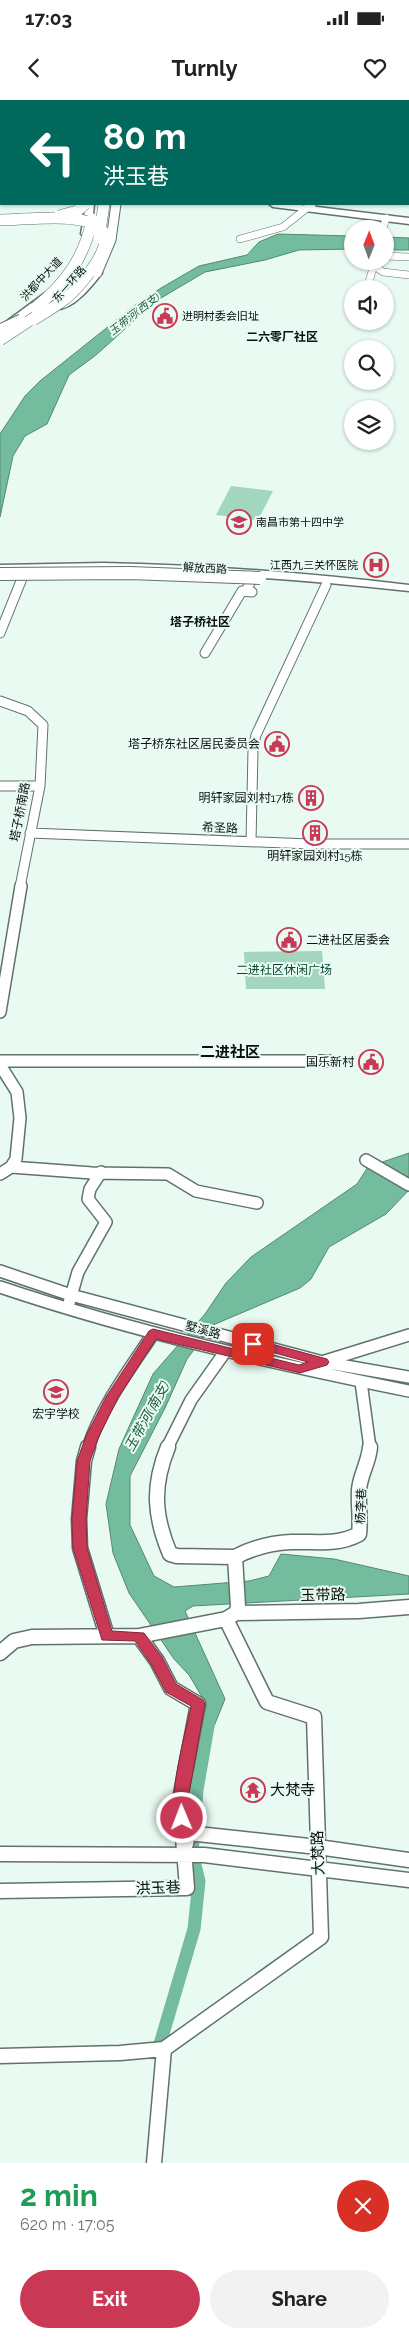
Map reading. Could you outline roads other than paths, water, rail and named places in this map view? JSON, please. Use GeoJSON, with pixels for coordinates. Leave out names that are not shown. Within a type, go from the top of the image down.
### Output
{"type":"FeatureCollection","features":[{"type":"Feature","properties":{"kind":"highway"},"geometry":{"type":"LineString","coordinates":[[0,219],[60,216],[73,213],[84,205]]}},
{"type":"Feature","properties":{"kind":"highway","name":"东一环路"},"geometry":{"type":"LineString","coordinates":[[27,319],[74,269],[81,258],[90,235],[92,205]]}},
{"type":"Feature","properties":{"kind":"highway","name":"东一环路"},"geometry":{"type":"LineString","coordinates":[[0,331],[27,319],[72,284],[90,259],[100,236],[104,205]]}},
{"type":"Feature","properties":{"kind":"highway"},"geometry":{"type":"LineString","coordinates":[[0,219],[77,220],[88,222],[106,232],[107,237],[104,247],[91,272],[67,298],[27,319]]}},
{"type":"Feature","properties":{"kind":"main road","name":"洪都中大道"},"geometry":{"type":"LineString","coordinates":[[0,331],[42,300],[69,269],[85,242],[92,205]]}},
{"type":"Feature","properties":{"kind":"main road","name":"洪都中大道"},"geometry":{"type":"LineString","coordinates":[[0,344],[49,311],[87,271],[99,248],[108,205]]}},
{"type":"Feature","properties":{"kind":"main road"},"geometry":{"type":"LineString","coordinates":[[49,311],[79,295],[97,273],[112,244],[116,224],[116,205]]}},
{"type":"Feature","properties":{"kind":"main road"},"geometry":{"type":"LineString","coordinates":[[292,205],[409,220]]}},
{"type":"Feature","properties":{"kind":"main road"},"geometry":{"type":"LineString","coordinates":[[312,206],[409,220]]}},
{"type":"Feature","properties":{"kind":"main road"},"geometry":{"type":"LineString","coordinates":[[2,570],[111,562],[235,566],[409,584]]}},
{"type":"Feature","properties":{"kind":"main road","name":"解放西路"},"geometry":{"type":"LineString","coordinates":[[2,570],[66,566],[130,566],[234,570],[409,591]]}},
{"type":"Feature","properties":{"kind":"main road"},"geometry":{"type":"LineString","coordinates":[[2,570],[24,573],[140,573],[256,578]]}},
{"type":"Feature","properties":{"kind":"main road"},"geometry":{"type":"LineString","coordinates":[[2,570],[98,571],[256,578],[409,591]]}},
{"type":"Feature","properties":{"kind":"main road","name":"解放西路"},"geometry":{"type":"LineString","coordinates":[[24,573],[184,571],[263,575],[331,584]]}},
{"type":"Feature","properties":{"kind":"street"},"geometry":{"type":"LineString","coordinates":[[240,238],[283,227],[312,206]]}},
{"type":"Feature","properties":{"kind":"street"},"geometry":{"type":"LineString","coordinates":[[394,256],[409,257]]}},
{"type":"Feature","properties":{"kind":"street"},"geometry":{"type":"LineString","coordinates":[[382,270],[409,276]]}},
{"type":"Feature","properties":{"kind":"street"},"geometry":{"type":"LineString","coordinates":[[0,331],[18,333]]}},
{"type":"Feature","properties":{"kind":"street"},"geometry":{"type":"LineString","coordinates":[[0,633],[24,573]]}},
{"type":"Feature","properties":{"kind":"street"},"geometry":{"type":"LineString","coordinates":[[205,653],[242,592],[252,592],[247,589],[256,578]]}},
{"type":"Feature","properties":{"kind":"street"},"geometry":{"type":"LineString","coordinates":[[251,842],[253,750],[256,734],[331,584]]}},
{"type":"Feature","properties":{"kind":"street","name":"塔子桥南路"},"geometry":{"type":"LineString","coordinates":[[0,701],[28,711],[43,725],[40,786],[30,833],[0,1012]]}},
{"type":"Feature","properties":{"kind":"street"},"geometry":{"type":"LineString","coordinates":[[0,786],[40,786]]}},
{"type":"Feature","properties":{"kind":"street","name":"希圣路"},"geometry":{"type":"LineString","coordinates":[[30,833],[251,842],[409,844]]}},
{"type":"Feature","properties":{"kind":"street"},"geometry":{"type":"LineString","coordinates":[[0,1061],[331,1061]]}},
{"type":"Feature","properties":{"kind":"street"},"geometry":{"type":"LineString","coordinates":[[0,1065],[13,1082],[20,1109],[20,1123],[14,1163],[0,1174]]}},
{"type":"Feature","properties":{"kind":"street"},"geometry":{"type":"LineString","coordinates":[[366,1160],[409,1185]]}},
{"type":"Feature","properties":{"kind":"street"},"geometry":{"type":"LineString","coordinates":[[11,1167],[168,1174],[196,1191],[257,1203]]}},
{"type":"Feature","properties":{"kind":"street"},"geometry":{"type":"LineString","coordinates":[[67,1309],[78,1272],[90,1255],[106,1222],[88,1201],[87,1194],[101,1172]]}},
{"type":"Feature","properties":{"kind":"street","name":"墅溪路"},"geometry":{"type":"LineString","coordinates":[[0,1270],[71,1295],[323,1362],[409,1377]]}},
{"type":"Feature","properties":{"kind":"street","name":"墅溪路"},"geometry":{"type":"LineString","coordinates":[[0,1287],[167,1338],[300,1369],[409,1391]]}},
{"type":"Feature","properties":{"kind":"street"},"geometry":{"type":"LineString","coordinates":[[107,1636],[80,1548],[79,1519],[84,1461],[92,1436],[112,1397],[153,1334]]}},
{"type":"Feature","properties":{"kind":"street"},"geometry":{"type":"LineString","coordinates":[[300,1369],[409,1335]]}},
{"type":"Feature","properties":{"kind":"street"},"geometry":{"type":"LineString","coordinates":[[221,1351],[185,1410],[158,1473],[156,1487],[160,1520],[170,1554],[175,1557],[210,1554],[235,1557],[234,1613]]}},
{"type":"Feature","properties":{"kind":"street","name":"杨李巷"},"geometry":{"type":"LineString","coordinates":[[235,1557],[265,1545],[290,1542],[342,1543],[359,1534],[361,1522],[359,1489],[370,1457],[370,1440],[361,1382]]}},
{"type":"Feature","properties":{"kind":"street","name":"玉带路"},"geometry":{"type":"LineString","coordinates":[[0,1653],[14,1641],[32,1637],[146,1635],[197,1625],[234,1613],[359,1611],[409,1607]]}},
{"type":"Feature","properties":{"kind":"street","name":"大梵路"},"geometry":{"type":"LineString","coordinates":[[164,2049],[321,1937],[314,1717],[267,1702],[234,1613]]}},
{"type":"Feature","properties":{"kind":"street","name":"洪玉巷"},"geometry":{"type":"LineString","coordinates":[[0,1891],[187,1888],[190,1854],[180,1799],[198,1704],[171,1688],[146,1635]]}},
{"type":"Feature","properties":{"kind":"street"},"geometry":{"type":"LineString","coordinates":[[190,1854],[193,1834],[318,1847],[409,1860]]}},
{"type":"Feature","properties":{"kind":"street"},"geometry":{"type":"LineString","coordinates":[[0,1854],[190,1854],[409,1880]]}},
{"type":"Feature","properties":{"kind":"street"},"geometry":{"type":"LineString","coordinates":[[0,2056],[120,2053],[164,2049],[154,2163]]}},
{"type":"Feature","properties":{"kind":"water","name":"玉带河(西支)"},"geometry":{"type":"Polygon","coordinates":[[[278,234],[344,236],[344,249],[299,250],[265,260],[205,272],[156,301],[96,355],[69,375],[47,424],[25,436],[13,456],[0,517],[0,434],[25,396],[40,381],[134,306],[161,288],[199,266],[247,255],[259,242],[278,234]]]}},
{"type":"Feature","properties":{"kind":"water"},"geometry":{"type":"Polygon","coordinates":[[[394,237],[409,238],[409,250],[394,250],[394,237]]]}},
{"type":"Feature","properties":{"kind":"water","name":"玉带河(南支)"},"geometry":{"type":"Polygon","coordinates":[[[409,1153],[409,1190],[386,1214],[329,1247],[311,1279],[300,1288],[213,1325],[187,1359],[165,1408],[130,1476],[130,1525],[154,1576],[174,1587],[249,1581],[269,1576],[281,1554],[334,1559],[409,1576],[409,1594],[193,1606],[185,1611],[225,1699],[212,1731],[206,1727],[205,1702],[189,1675],[174,1659],[129,1593],[113,1553],[106,1504],[119,1449],[153,1374],[205,1314],[226,1283],[251,1257],[357,1184],[368,1167],[409,1153]]]}},
{"type":"Feature","properties":{"kind":"waterway"},"geometry":{"type":"LineString","coordinates":[[160,2044],[194,1929],[199,1881],[192,1853],[197,1790],[210,1715]]}},
{"type":"Feature","properties":{"kind":"place","name":"进明村委会旧址"},"geometry":{"type":"Point","coordinates":[165,316]}},
{"type":"Feature","properties":{"kind":"place","name":"南昌市第十四中学"},"geometry":{"type":"Point","coordinates":[239,522]}},
{"type":"Feature","properties":{"kind":"place","name":"江西九三关怀医院"},"geometry":{"type":"Point","coordinates":[376,565]}},
{"type":"Feature","properties":{"kind":"place","name":"塔子桥东社区居民委员会"},"geometry":{"type":"Point","coordinates":[277,744]}},
{"type":"Feature","properties":{"kind":"place","name":"明轩家园刘村17栋"},"geometry":{"type":"Point","coordinates":[311,798]}},
{"type":"Feature","properties":{"kind":"place","name":"明轩家园刘村15栋"},"geometry":{"type":"Point","coordinates":[315,833]}},
{"type":"Feature","properties":{"kind":"place","name":"二进社区居委会"},"geometry":{"type":"Point","coordinates":[289,940]}},
{"type":"Feature","properties":{"kind":"place","name":"国乐新村"},"geometry":{"type":"Point","coordinates":[371,1062]}},
{"type":"Feature","properties":{"kind":"place","name":"宏宇学校"},"geometry":{"type":"Point","coordinates":[56,1392]}},
{"type":"Feature","properties":{"kind":"place","name":"大梵寺"},"geometry":{"type":"Point","coordinates":[253,1790]}},
{"type":"Feature","properties":{"kind":"district","name":"二六零厂社区"},"geometry":{"type":"Point","coordinates":[282,337]}},
{"type":"Feature","properties":{"kind":"district","name":"塔子桥社区"},"geometry":{"type":"Point","coordinates":[200,622]}},
{"type":"Feature","properties":{"kind":"district","name":"二进社区"},"geometry":{"type":"Point","coordinates":[230,1052]}},
{"type":"Feature","properties":{"kind":"park label","name":"二进社区休闲广场"},"geometry":{"type":"Point","coordinates":[284,970]}}]}
